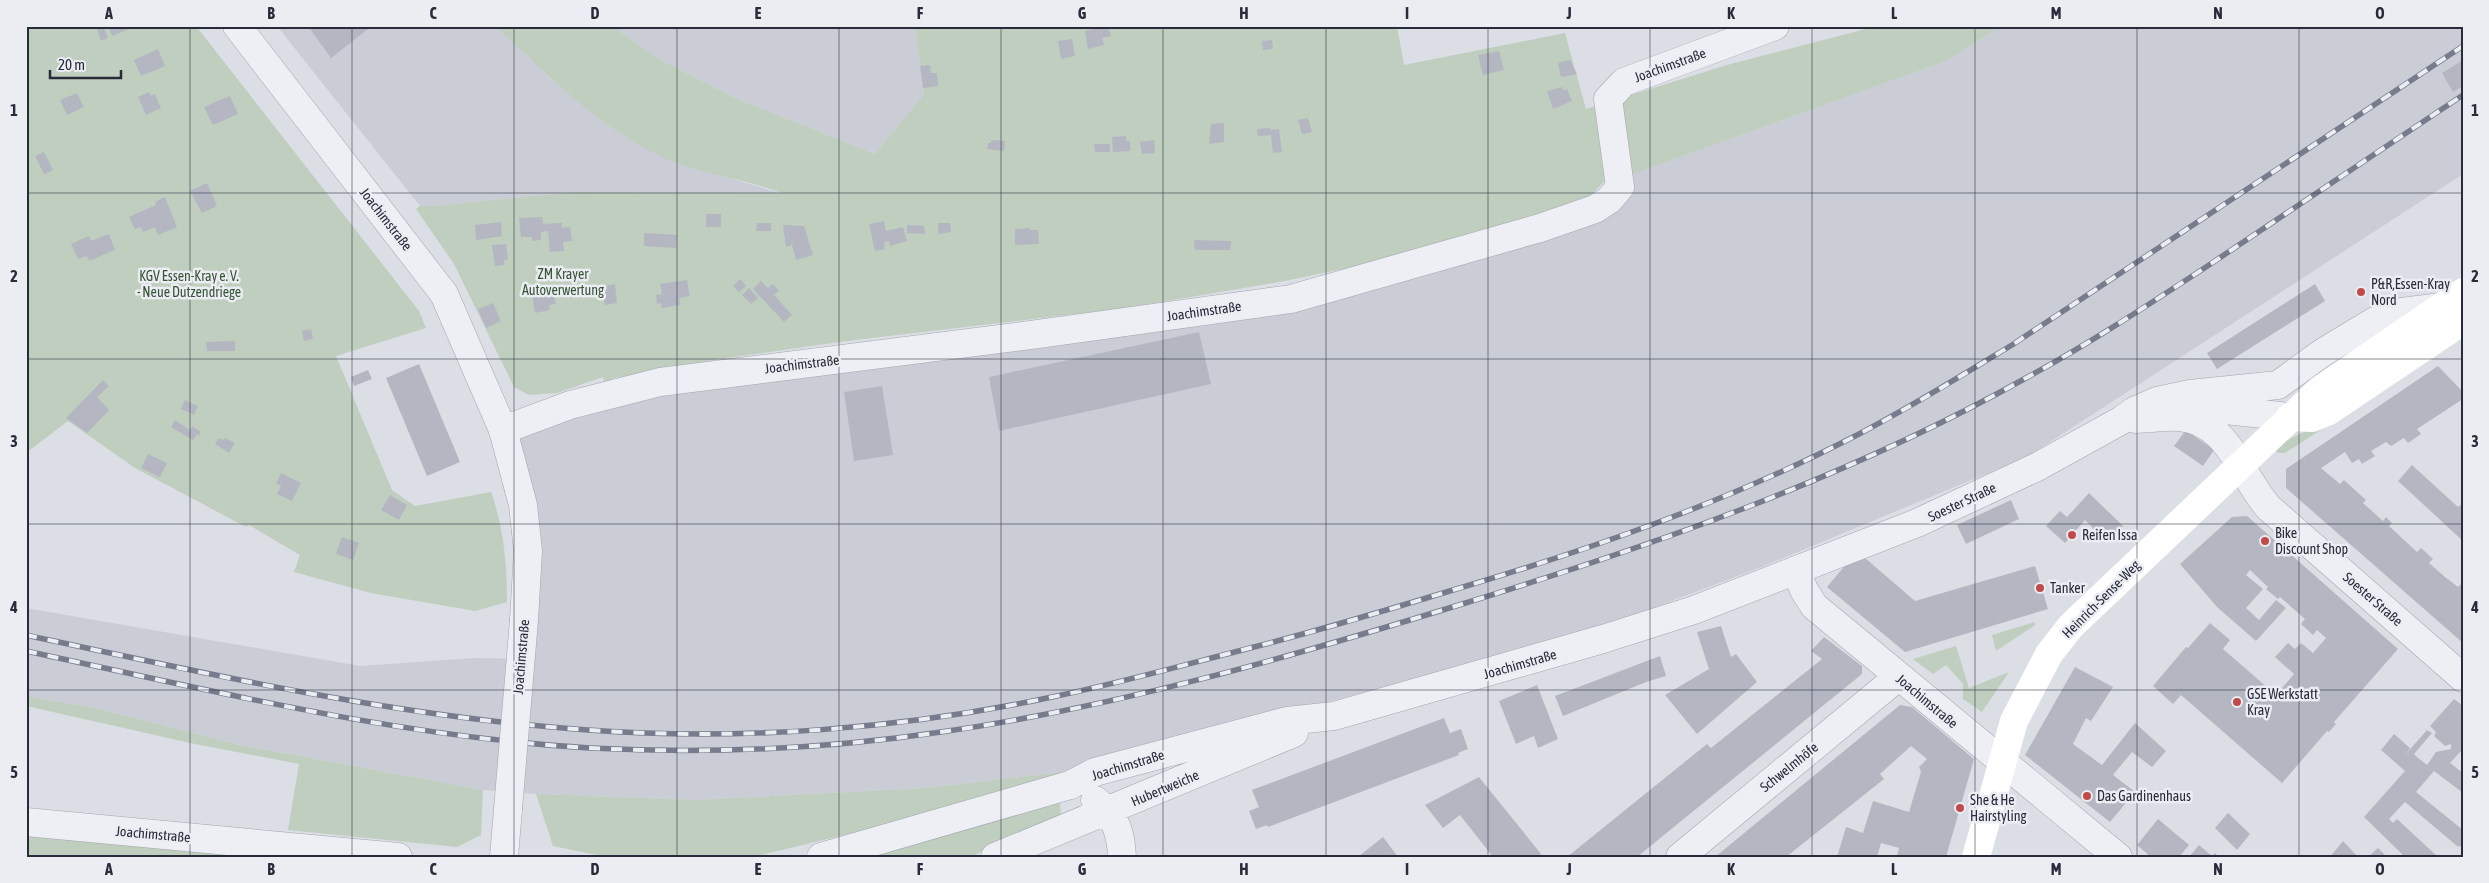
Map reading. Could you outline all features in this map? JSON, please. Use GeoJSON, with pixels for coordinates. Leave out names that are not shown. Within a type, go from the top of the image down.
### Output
{"type":"FeatureCollection","features":[{"type":"Feature","properties":{"kind":"main road"},"geometry":{"type":"LineString","coordinates":[[2290,417],[2312,418],[2329,411],[2455,307]]}},
{"type":"Feature","properties":{"kind":"main road","name":"Heinrich-Sense-Weg"},"geometry":{"type":"LineString","coordinates":[[1976,857],[2014,721],[2050,654],[2071,626],[2290,417]]}},
{"type":"Feature","properties":{"kind":"street","name":"Joachimstraße"},"geometry":{"type":"LineString","coordinates":[[237,26],[444,294],[503,430],[523,505],[528,551],[504,857]]}},
{"type":"Feature","properties":{"kind":"street","name":"Joachimstraße"},"geometry":{"type":"LineString","coordinates":[[503,430],[570,405],[660,382],[1038,334],[1291,298],[1540,228],[1595,209],[1609,200],[1620,187],[1608,99],[1624,82],[1775,26]]}},
{"type":"Feature","properties":{"kind":"street","name":"Soester Straße"},"geometry":{"type":"LineString","coordinates":[[1796,570],[1917,523],[2037,467],[2122,420],[2134,411],[2157,401],[2190,394],[2278,385],[2322,353],[2375,321],[2402,312],[2455,307]]}},
{"type":"Feature","properties":{"kind":"street","name":"Soester Straße"},"geometry":{"type":"LineString","coordinates":[[2122,420],[2174,407],[2198,406],[2290,417]]}},
{"type":"Feature","properties":{"kind":"street","name":"Soester Straße"},"geometry":{"type":"LineString","coordinates":[[2122,420],[2178,417],[2199,421],[2224,439],[2241,465],[2255,492],[2269,508],[2463,678]]}},
{"type":"Feature","properties":{"kind":"street","name":"Joachimstraße"},"geometry":{"type":"LineString","coordinates":[[821,857],[1070,785],[1095,772],[1287,720],[1334,716],[1603,640],[1694,610],[1796,570],[1804,590],[1814,606],[2118,857]]}},
{"type":"Feature","properties":{"kind":"street","name":"Schwelmhöfe"},"geometry":{"type":"LineString","coordinates":[[1680,857],[1898,677]]}},
{"type":"Feature","properties":{"kind":"street","name":"Hubertweiche"},"geometry":{"type":"LineString","coordinates":[[995,857],[1110,811],[1334,716]]}},
{"type":"Feature","properties":{"kind":"street"},"geometry":{"type":"LineString","coordinates":[[1070,785],[1083,790],[1110,811],[1121,840],[1122,857]]}},
{"type":"Feature","properties":{"kind":"street","name":"Joachimstraße"},"geometry":{"type":"LineString","coordinates":[[26,822],[398,857]]}},
{"type":"Feature","properties":{"kind":"shaded area"},"geometry":{"type":"Polygon","coordinates":[[[277,26],[495,26],[550,78],[607,124],[640,145],[672,161],[783,194],[573,192],[420,206],[277,26]]]}},
{"type":"Feature","properties":{"kind":"shaded area"},"geometry":{"type":"Polygon","coordinates":[[[612,26],[915,26],[924,94],[875,154],[735,98],[659,59],[612,26]]]}},
{"type":"Feature","properties":{"kind":"shaded area"},"geometry":{"type":"Polygon","coordinates":[[[2001,26],[2463,26],[2463,174],[2027,457],[1764,566],[1595,630],[1072,771],[926,788],[695,800],[536,794],[483,790],[235,744],[96,708],[26,696],[26,608],[360,666],[474,658],[534,659],[512,434],[671,390],[1289,305],[1629,189],[1633,174],[1946,61],[2001,26]]]}},
{"type":"Feature","properties":{"kind":"green space","name":"KGV Essen-Kray e. V. - Neue Dutzendriege"},"geometry":{"type":"Polygon","coordinates":[[[26,26],[196,26],[419,311],[426,328],[336,356],[392,490],[415,506],[491,492],[499,519],[504,547],[507,602],[475,611],[371,593],[294,572],[300,555],[249,525],[246,527],[135,468],[68,421],[26,453],[26,26]]]}},
{"type":"Feature","properties":{"kind":"green space","name":"ZM Krayer Autoverwertung"},"geometry":{"type":"Polygon","coordinates":[[[495,26],[612,26],[659,59],[735,98],[875,154],[924,94],[915,26],[1397,26],[1404,65],[1565,33],[1586,109],[1727,65],[1877,26],[2001,26],[1946,61],[1633,174],[1607,179],[1584,201],[1357,266],[1285,281],[1125,308],[847,341],[720,359],[614,378],[604,382],[603,377],[557,393],[529,395],[514,387],[454,264],[416,209],[420,206],[573,192],[781,193],[684,166],[646,149],[622,135],[599,119],[556,83],[495,26]]]}},
{"type":"Feature","properties":{"kind":"green space"},"geometry":{"type":"Polygon","coordinates":[[[2321,424],[2324,428],[2285,453],[2279,453],[2270,448],[2321,424]]]}},
{"type":"Feature","properties":{"kind":"green space"},"geometry":{"type":"Polygon","coordinates":[[[2035,622],[2035,625],[1996,651],[1992,635],[2035,622]]]}},
{"type":"Feature","properties":{"kind":"green space"},"geometry":{"type":"Polygon","coordinates":[[[1956,646],[1969,688],[2009,672],[1982,712],[1963,699],[1963,684],[1946,665],[1933,674],[1913,659],[1956,646]]]}},
{"type":"Feature","properties":{"kind":"green space"},"geometry":{"type":"Polygon","coordinates":[[[26,696],[96,708],[235,744],[483,790],[481,835],[457,847],[288,830],[299,764],[195,744],[26,706],[26,696]]]}},
{"type":"Feature","properties":{"kind":"green space"},"geometry":{"type":"Polygon","coordinates":[[[1072,771],[939,812],[753,857],[607,857],[553,846],[536,794],[695,800],[926,788],[1072,771]]]}},
{"type":"Feature","properties":{"kind":"green space"},"geometry":{"type":"Polygon","coordinates":[[[1060,802],[1061,821],[969,857],[846,857],[1060,802]]]}},
{"type":"Feature","properties":{"kind":"green space"},"geometry":{"type":"Polygon","coordinates":[[[26,832],[275,857],[44,857],[26,854],[26,832]]]}},
{"type":"Feature","properties":{"kind":"building"},"geometry":{"type":"Polygon","coordinates":[[[96,26],[103,26],[108,38],[101,41],[96,26]]]}},
{"type":"Feature","properties":{"kind":"building"},"geometry":{"type":"Polygon","coordinates":[[[108,26],[136,26],[112,36],[108,26]]]}},
{"type":"Feature","properties":{"kind":"building"},"geometry":{"type":"Polygon","coordinates":[[[308,26],[372,26],[331,58],[308,26]]]}},
{"type":"Feature","properties":{"kind":"building"},"geometry":{"type":"Polygon","coordinates":[[[1108,26],[1111,36],[1102,38],[1104,45],[1088,49],[1085,31],[1108,26]]]}},
{"type":"Feature","properties":{"kind":"building"},"geometry":{"type":"Polygon","coordinates":[[[1072,39],[1075,56],[1061,59],[1058,41],[1072,39]]]}},
{"type":"Feature","properties":{"kind":"building"},"geometry":{"type":"Polygon","coordinates":[[[1272,40],[1273,49],[1263,50],[1262,41],[1272,40]]]}},
{"type":"Feature","properties":{"kind":"building"},"geometry":{"type":"Polygon","coordinates":[[[158,49],[165,66],[141,76],[134,60],[158,49]]]}},
{"type":"Feature","properties":{"kind":"building"},"geometry":{"type":"Polygon","coordinates":[[[1499,51],[1504,70],[1483,75],[1478,55],[1499,51]]]}},
{"type":"Feature","properties":{"kind":"building"},"geometry":{"type":"Polygon","coordinates":[[[1570,60],[1577,74],[1561,77],[1558,63],[1570,60]]]}},
{"type":"Feature","properties":{"kind":"building"},"geometry":{"type":"Polygon","coordinates":[[[2463,60],[2463,86],[2453,92],[2442,73],[2463,60]]]}},
{"type":"Feature","properties":{"kind":"building"},"geometry":{"type":"Polygon","coordinates":[[[930,65],[931,73],[937,73],[938,86],[923,88],[920,66],[930,65]]]}},
{"type":"Feature","properties":{"kind":"building"},"geometry":{"type":"Polygon","coordinates":[[[1562,87],[1563,90],[1567,89],[1572,101],[1553,109],[1547,91],[1562,87]]]}},
{"type":"Feature","properties":{"kind":"building"},"geometry":{"type":"Polygon","coordinates":[[[149,92],[151,96],[155,94],[161,108],[146,115],[138,97],[149,92]]]}},
{"type":"Feature","properties":{"kind":"building"},"geometry":{"type":"Polygon","coordinates":[[[77,93],[84,107],[67,115],[60,100],[77,93]]]}},
{"type":"Feature","properties":{"kind":"building"},"geometry":{"type":"Polygon","coordinates":[[[230,96],[238,114],[213,125],[204,107],[230,96]]]}},
{"type":"Feature","properties":{"kind":"building"},"geometry":{"type":"Polygon","coordinates":[[[1308,118],[1312,132],[1302,134],[1298,120],[1308,118]]]}},
{"type":"Feature","properties":{"kind":"building"},"geometry":{"type":"Polygon","coordinates":[[[1224,123],[1224,142],[1209,144],[1211,124],[1224,123]]]}},
{"type":"Feature","properties":{"kind":"building"},"geometry":{"type":"Polygon","coordinates":[[[1270,128],[1271,130],[1279,129],[1282,152],[1273,153],[1271,135],[1258,136],[1257,129],[1270,128]]]}},
{"type":"Feature","properties":{"kind":"building"},"geometry":{"type":"Polygon","coordinates":[[[1126,136],[1126,141],[1130,141],[1130,151],[1113,152],[1112,137],[1126,136]]]}},
{"type":"Feature","properties":{"kind":"building"},"geometry":{"type":"Polygon","coordinates":[[[991,140],[1005,141],[1004,151],[987,149],[988,143],[991,143],[991,140]]]}},
{"type":"Feature","properties":{"kind":"building"},"geometry":{"type":"Polygon","coordinates":[[[1154,140],[1155,153],[1142,154],[1140,142],[1154,140]]]}},
{"type":"Feature","properties":{"kind":"building"},"geometry":{"type":"Polygon","coordinates":[[[1094,144],[1110,144],[1110,152],[1095,152],[1094,144]]]}},
{"type":"Feature","properties":{"kind":"building"},"geometry":{"type":"Polygon","coordinates":[[[44,152],[53,170],[44,174],[35,156],[44,152]]]}},
{"type":"Feature","properties":{"kind":"building"},"geometry":{"type":"Polygon","coordinates":[[[207,183],[217,206],[202,213],[190,191],[207,183]]]}},
{"type":"Feature","properties":{"kind":"building"},"geometry":{"type":"Polygon","coordinates":[[[165,197],[177,227],[158,235],[155,227],[143,232],[141,227],[135,229],[129,217],[156,205],[155,202],[165,197]]]}},
{"type":"Feature","properties":{"kind":"building"},"geometry":{"type":"Polygon","coordinates":[[[706,214],[721,214],[721,227],[706,227],[706,214]]]}},
{"type":"Feature","properties":{"kind":"building"},"geometry":{"type":"Polygon","coordinates":[[[542,217],[543,224],[562,223],[562,228],[570,227],[572,241],[563,242],[564,251],[550,252],[548,231],[541,232],[541,240],[532,241],[532,237],[521,237],[519,218],[542,217]]]}},
{"type":"Feature","properties":{"kind":"building"},"geometry":{"type":"Polygon","coordinates":[[[884,221],[886,231],[903,227],[907,241],[890,246],[889,241],[884,242],[885,249],[875,251],[869,224],[884,221]]]}},
{"type":"Feature","properties":{"kind":"building"},"geometry":{"type":"Polygon","coordinates":[[[501,222],[502,236],[476,240],[475,225],[501,222]]]}},
{"type":"Feature","properties":{"kind":"building"},"geometry":{"type":"Polygon","coordinates":[[[757,223],[771,223],[771,231],[756,231],[757,223]]]}},
{"type":"Feature","properties":{"kind":"building"},"geometry":{"type":"Polygon","coordinates":[[[938,223],[950,223],[951,232],[938,234],[938,223]]]}},
{"type":"Feature","properties":{"kind":"building"},"geometry":{"type":"Polygon","coordinates":[[[783,225],[804,226],[813,255],[796,260],[792,245],[786,247],[783,225]]]}},
{"type":"Feature","properties":{"kind":"building"},"geometry":{"type":"Polygon","coordinates":[[[907,225],[924,226],[925,234],[907,233],[907,225]]]}},
{"type":"Feature","properties":{"kind":"building"},"geometry":{"type":"Polygon","coordinates":[[[1030,228],[1030,230],[1038,230],[1039,244],[1015,245],[1015,229],[1030,228]]]}},
{"type":"Feature","properties":{"kind":"building"},"geometry":{"type":"Polygon","coordinates":[[[644,233],[677,235],[676,248],[644,246],[644,233]]]}},
{"type":"Feature","properties":{"kind":"building"},"geometry":{"type":"Polygon","coordinates":[[[109,234],[115,250],[89,261],[87,256],[78,259],[71,244],[89,236],[91,241],[109,234]]]}},
{"type":"Feature","properties":{"kind":"building"},"geometry":{"type":"Polygon","coordinates":[[[1194,240],[1231,241],[1230,250],[1195,250],[1194,240]]]}},
{"type":"Feature","properties":{"kind":"building"},"geometry":{"type":"Polygon","coordinates":[[[506,244],[508,259],[504,260],[504,265],[495,266],[492,245],[506,244]]]}},
{"type":"Feature","properties":{"kind":"building"},"geometry":{"type":"Polygon","coordinates":[[[740,279],[746,286],[739,292],[733,286],[740,279]]]}},
{"type":"Feature","properties":{"kind":"building"},"geometry":{"type":"Polygon","coordinates":[[[687,280],[690,296],[679,298],[680,305],[662,308],[661,303],[657,304],[656,295],[662,294],[660,284],[687,280]]]}},
{"type":"Feature","properties":{"kind":"building"},"geometry":{"type":"Polygon","coordinates":[[[761,281],[768,288],[773,284],[779,291],[774,295],[792,315],[784,322],[753,289],[761,281]]]}},
{"type":"Feature","properties":{"kind":"building"},"geometry":{"type":"Polygon","coordinates":[[[615,284],[617,303],[605,305],[602,286],[615,284]]]}},
{"type":"Feature","properties":{"kind":"building"},"geometry":{"type":"Polygon","coordinates":[[[2315,284],[2325,301],[2217,369],[2207,353],[2315,284]]]}},
{"type":"Feature","properties":{"kind":"building"},"geometry":{"type":"Polygon","coordinates":[[[749,288],[758,298],[751,304],[742,295],[749,288]]]}},
{"type":"Feature","properties":{"kind":"building"},"geometry":{"type":"Polygon","coordinates":[[[553,291],[556,304],[549,305],[550,310],[535,313],[532,294],[553,291]]]}},
{"type":"Feature","properties":{"kind":"building"},"geometry":{"type":"Polygon","coordinates":[[[493,303],[501,321],[486,328],[478,309],[493,303]]]}},
{"type":"Feature","properties":{"kind":"building"},"geometry":{"type":"Polygon","coordinates":[[[311,329],[313,339],[304,341],[302,331],[311,329]]]}},
{"type":"Feature","properties":{"kind":"building"},"geometry":{"type":"Polygon","coordinates":[[[1199,332],[1211,384],[999,431],[989,377],[1199,332]]]}},
{"type":"Feature","properties":{"kind":"building"},"geometry":{"type":"Polygon","coordinates":[[[235,341],[235,351],[207,351],[206,342],[235,341]]]}},
{"type":"Feature","properties":{"kind":"building"},"geometry":{"type":"Polygon","coordinates":[[[419,364],[460,462],[427,476],[386,378],[419,364]]]}},
{"type":"Feature","properties":{"kind":"building"},"geometry":{"type":"Polygon","coordinates":[[[2438,366],[2463,392],[2463,399],[2417,429],[2421,434],[2408,443],[2404,438],[2391,446],[2386,442],[2371,451],[2375,456],[2362,464],[2359,459],[2352,463],[2345,452],[2321,468],[2340,484],[2344,480],[2366,500],[2363,503],[2383,521],[2386,517],[2392,523],[2389,526],[2417,552],[2421,548],[2433,559],[2429,563],[2445,577],[2458,587],[2463,582],[2463,643],[2286,488],[2286,469],[2438,366]]]}},
{"type":"Feature","properties":{"kind":"building"},"geometry":{"type":"Polygon","coordinates":[[[368,370],[372,379],[354,386],[351,377],[368,370]]]}},
{"type":"Feature","properties":{"kind":"building"},"geometry":{"type":"Polygon","coordinates":[[[103,380],[109,386],[97,397],[109,410],[87,433],[66,418],[103,380]]]}},
{"type":"Feature","properties":{"kind":"building"},"geometry":{"type":"Polygon","coordinates":[[[882,386],[893,455],[854,461],[844,392],[882,386]]]}},
{"type":"Feature","properties":{"kind":"building"},"geometry":{"type":"Polygon","coordinates":[[[185,400],[198,406],[194,415],[181,409],[185,400]]]}},
{"type":"Feature","properties":{"kind":"building"},"geometry":{"type":"Polygon","coordinates":[[[175,420],[190,430],[192,426],[201,432],[199,436],[197,434],[193,440],[171,427],[175,420]]]}},
{"type":"Feature","properties":{"kind":"building"},"geometry":{"type":"Polygon","coordinates":[[[2186,430],[2214,450],[2203,466],[2174,446],[2186,430]]]}},
{"type":"Feature","properties":{"kind":"building"},"geometry":{"type":"Polygon","coordinates":[[[219,438],[223,440],[225,438],[235,443],[229,453],[215,444],[219,438]]]}},
{"type":"Feature","properties":{"kind":"building"},"geometry":{"type":"Polygon","coordinates":[[[148,454],[167,463],[160,477],[141,468],[148,454]]]}},
{"type":"Feature","properties":{"kind":"building"},"geometry":{"type":"Polygon","coordinates":[[[2412,465],[2458,507],[2463,503],[2463,541],[2398,481],[2412,465]]]}},
{"type":"Feature","properties":{"kind":"building"},"geometry":{"type":"Polygon","coordinates":[[[281,473],[301,483],[292,501],[277,494],[281,486],[276,483],[281,473]]]}},
{"type":"Feature","properties":{"kind":"building"},"geometry":{"type":"Polygon","coordinates":[[[2089,493],[2123,526],[2107,542],[2085,520],[2065,543],[2046,526],[2060,511],[2067,517],[2089,493]]]}},
{"type":"Feature","properties":{"kind":"building"},"geometry":{"type":"Polygon","coordinates":[[[390,495],[407,505],[399,520],[381,510],[390,495]]]}},
{"type":"Feature","properties":{"kind":"building"},"geometry":{"type":"Polygon","coordinates":[[[2011,500],[2019,519],[1966,544],[1957,525],[2011,500]]]}},
{"type":"Feature","properties":{"kind":"building"},"geometry":{"type":"Polygon","coordinates":[[[2247,516],[2398,649],[2334,722],[2336,724],[2329,732],[2327,731],[2282,783],[2181,695],[2173,704],[2153,686],[2186,647],[2188,648],[2210,623],[2230,640],[2223,649],[2276,695],[2294,674],[2275,657],[2288,643],[2295,649],[2301,643],[2313,653],[2326,638],[2317,630],[2313,635],[2301,624],[2305,619],[2280,597],[2278,599],[2266,589],[2268,587],[2250,570],[2246,575],[2263,589],[2246,608],[2259,620],[2276,600],[2286,608],[2256,641],[2217,607],[2180,564],[2232,517],[2247,516]]]}},
{"type":"Feature","properties":{"kind":"building"},"geometry":{"type":"Polygon","coordinates":[[[342,537],[359,543],[353,560],[336,554],[342,537]]]}},
{"type":"Feature","properties":{"kind":"building"},"geometry":{"type":"Polygon","coordinates":[[[1865,558],[1915,601],[2035,566],[2048,609],[1905,652],[1827,587],[1848,562],[1865,558]]]}},
{"type":"Feature","properties":{"kind":"building"},"geometry":{"type":"Polygon","coordinates":[[[1721,626],[1731,657],[1736,654],[1757,682],[1697,734],[1665,695],[1709,669],[1697,632],[1721,626]]]}},
{"type":"Feature","properties":{"kind":"building"},"geometry":{"type":"Polygon","coordinates":[[[1824,637],[1862,666],[1862,674],[1637,857],[1567,857],[1707,744],[1711,748],[1822,659],[1811,651],[1824,637]]]}},
{"type":"Feature","properties":{"kind":"building"},"geometry":{"type":"Polygon","coordinates":[[[1660,656],[1666,676],[1646,682],[1563,716],[1555,696],[1660,656]]]}},
{"type":"Feature","properties":{"kind":"building"},"geometry":{"type":"Polygon","coordinates":[[[2075,667],[2113,687],[2091,721],[2086,718],[2073,744],[2102,765],[2135,723],[2166,751],[2152,767],[2132,752],[2113,775],[2135,792],[2110,822],[2025,755],[2075,667]]]}},
{"type":"Feature","properties":{"kind":"building"},"geometry":{"type":"Polygon","coordinates":[[[1537,685],[1558,739],[1538,748],[1534,736],[1516,744],[1499,701],[1537,685]]]}},
{"type":"Feature","properties":{"kind":"building"},"geometry":{"type":"Polygon","coordinates":[[[2454,699],[2463,706],[2463,752],[2461,751],[2450,763],[2463,773],[2463,793],[2434,771],[2416,792],[2463,830],[2463,847],[2457,846],[2405,802],[2389,819],[2393,823],[2397,819],[2438,857],[2405,857],[2364,817],[2405,771],[2381,750],[2394,734],[2410,748],[2405,755],[2427,730],[2432,733],[2414,754],[2427,765],[2436,752],[2451,749],[2451,744],[2445,746],[2434,736],[2436,732],[2430,726],[2454,699]]]}},
{"type":"Feature","properties":{"kind":"building"},"geometry":{"type":"Polygon","coordinates":[[[1900,705],[1912,707],[1974,759],[1946,857],[1897,857],[1899,848],[1881,843],[1877,857],[1837,857],[1846,827],[1863,833],[1873,801],[1909,812],[1921,772],[1919,767],[1927,759],[1911,746],[1880,774],[1884,779],[1786,857],[1715,857],[1900,705]]]}},
{"type":"Feature","properties":{"kind":"building"},"geometry":{"type":"Polygon","coordinates":[[[1444,718],[1450,733],[1461,729],[1468,749],[1458,753],[1459,755],[1268,827],[1267,825],[1256,829],[1249,811],[1259,807],[1252,790],[1444,718]]]}},
{"type":"Feature","properties":{"kind":"building"},"geometry":{"type":"Polygon","coordinates":[[[1479,777],[1541,854],[1538,857],[1493,857],[1460,815],[1443,828],[1425,805],[1479,777]]]}},
{"type":"Feature","properties":{"kind":"building"},"geometry":{"type":"Polygon","coordinates":[[[2228,813],[2250,834],[2237,850],[2215,828],[2228,813]]]}},
{"type":"Feature","properties":{"kind":"building"},"geometry":{"type":"Polygon","coordinates":[[[2158,819],[2189,845],[2179,857],[2151,857],[2137,845],[2158,819]]]}},
{"type":"Feature","properties":{"kind":"building"},"geometry":{"type":"Polygon","coordinates":[[[1383,837],[1398,857],[1358,857],[1383,837]]]}},
{"type":"Feature","properties":{"kind":"building"},"geometry":{"type":"Polygon","coordinates":[[[2343,841],[2358,857],[2330,857],[2343,841]]]}},
{"type":"Feature","properties":{"kind":"building"},"geometry":{"type":"Polygon","coordinates":[[[2199,845],[2212,856],[2215,853],[2219,857],[2189,857],[2199,845]]]}},
{"type":"Feature","properties":{"kind":"building"},"geometry":{"type":"Polygon","coordinates":[[[2378,848],[2387,857],[2368,857],[2378,848]]]}},
{"type":"Feature","properties":{"kind":"railway"},"geometry":{"type":"LineString","coordinates":[[26,635],[235,679],[376,705],[517,724],[646,733],[763,733],[822,730],[938,717],[995,708],[1103,686],[1329,627],[1557,558],[1660,522],[1761,481],[1810,458],[1898,413],[2012,345],[2463,46]]}},
{"type":"Feature","properties":{"kind":"railway"},"geometry":{"type":"LineString","coordinates":[[26,651],[237,696],[377,723],[519,742],[634,750],[766,749],[854,743],[1007,721],[1138,695],[1332,643],[1605,558],[1749,506],[1820,478],[1889,447],[1958,414],[2094,339],[2203,269],[2463,95]]}},
{"type":"Feature","properties":{"kind":"place","name":"P&R,Essen-Kray Nord"},"geometry":{"type":"Point","coordinates":[2361,292]}},
{"type":"Feature","properties":{"kind":"place","name":"Reifen Issa"},"geometry":{"type":"Point","coordinates":[2072,535]}},
{"type":"Feature","properties":{"kind":"place","name":"Bike Discount Shop"},"geometry":{"type":"Point","coordinates":[2265,541]}},
{"type":"Feature","properties":{"kind":"place","name":"Tanker"},"geometry":{"type":"Point","coordinates":[2040,588]}},
{"type":"Feature","properties":{"kind":"place","name":"GSE Werkstatt Kray"},"geometry":{"type":"Point","coordinates":[2237,702]}},
{"type":"Feature","properties":{"kind":"place","name":"Das Gardinenhaus"},"geometry":{"type":"Point","coordinates":[2087,796]}},
{"type":"Feature","properties":{"kind":"place","name":"She & He Hairstyling"},"geometry":{"type":"Point","coordinates":[1960,808]}}]}
